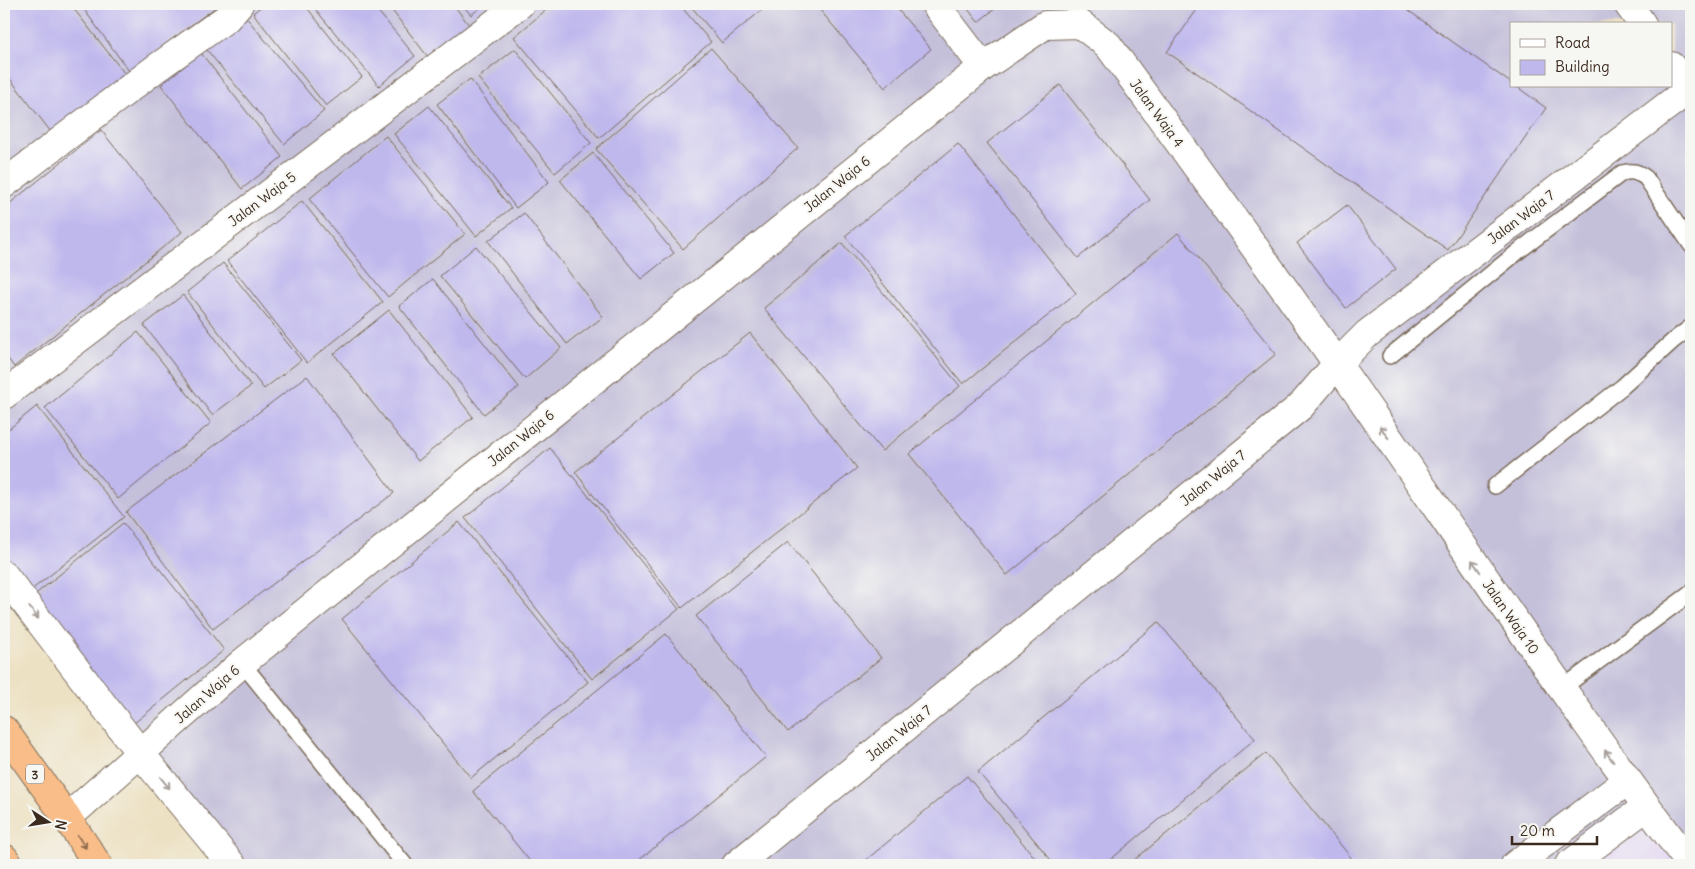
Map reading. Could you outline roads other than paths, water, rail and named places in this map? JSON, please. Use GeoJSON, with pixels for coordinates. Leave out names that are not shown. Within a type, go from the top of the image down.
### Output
{"type":"FeatureCollection","features":[{"type":"Feature","properties":{"kind":"highway","name":"3"},"geometry":{"type":"LineString","coordinates":[[4,730],[98,865]]}},
{"type":"Feature","properties":{"kind":"highway"},"geometry":{"type":"LineString","coordinates":[[4,858],[9,865]]}},
{"type":"Feature","properties":{"kind":"street"},"geometry":{"type":"LineString","coordinates":[[8,173],[227,18],[239,4]]}},
{"type":"Feature","properties":{"kind":"street","name":"Jalan Waja 5"},"geometry":{"type":"LineString","coordinates":[[4,395],[520,4]]}},
{"type":"Feature","properties":{"kind":"street"},"geometry":{"type":"LineString","coordinates":[[934,4],[983,67]]}},
{"type":"Feature","properties":{"kind":"street"},"geometry":{"type":"LineString","coordinates":[[1628,4],[1641,22]]}},
{"type":"Feature","properties":{"kind":"street","name":"Jalan Waja 4"},"geometry":{"type":"LineString","coordinates":[[983,67],[1044,25],[1080,24],[1108,44],[1337,364]]}},
{"type":"Feature","properties":{"kind":"street","name":"Jalan Waja 6"},"geometry":{"type":"LineString","coordinates":[[67,818],[242,663],[983,67]]}},
{"type":"Feature","properties":{"kind":"street"},"geometry":{"type":"LineString","coordinates":[[1672,67],[1690,92]]}},
{"type":"Feature","properties":{"kind":"street","name":"Jalan Waja 7"},"geometry":{"type":"LineString","coordinates":[[736,865],[1301,406],[1337,364],[1367,334],[1690,92]]}},
{"type":"Feature","properties":{"kind":"street","name":"Jalan Waja 10"},"geometry":{"type":"LineString","coordinates":[[1337,364],[1561,689],[1646,807],[1691,865]]}},
{"type":"Feature","properties":{"kind":"street"},"geometry":{"type":"LineString","coordinates":[[4,575],[140,753],[232,865]]}},
{"type":"Feature","properties":{"kind":"street"},"geometry":{"type":"LineString","coordinates":[[1515,865],[1627,781]]}},
{"type":"Feature","properties":{"kind":"street"},"geometry":{"type":"LineString","coordinates":[[1569,865],[1646,807]]}},
{"type":"Feature","properties":{"kind":"lane"},"geometry":{"type":"LineString","coordinates":[[1390,356],[1520,250],[1622,173],[1629,171],[1638,172],[1646,178],[1691,244]]}},
{"type":"Feature","properties":{"kind":"lane"},"geometry":{"type":"LineString","coordinates":[[1495,486],[1622,387],[1691,327]]}},
{"type":"Feature","properties":{"kind":"lane"},"geometry":{"type":"LineString","coordinates":[[1561,689],[1691,593]]}},
{"type":"Feature","properties":{"kind":"lane"},"geometry":{"type":"LineString","coordinates":[[242,663],[405,865]]}}]}
